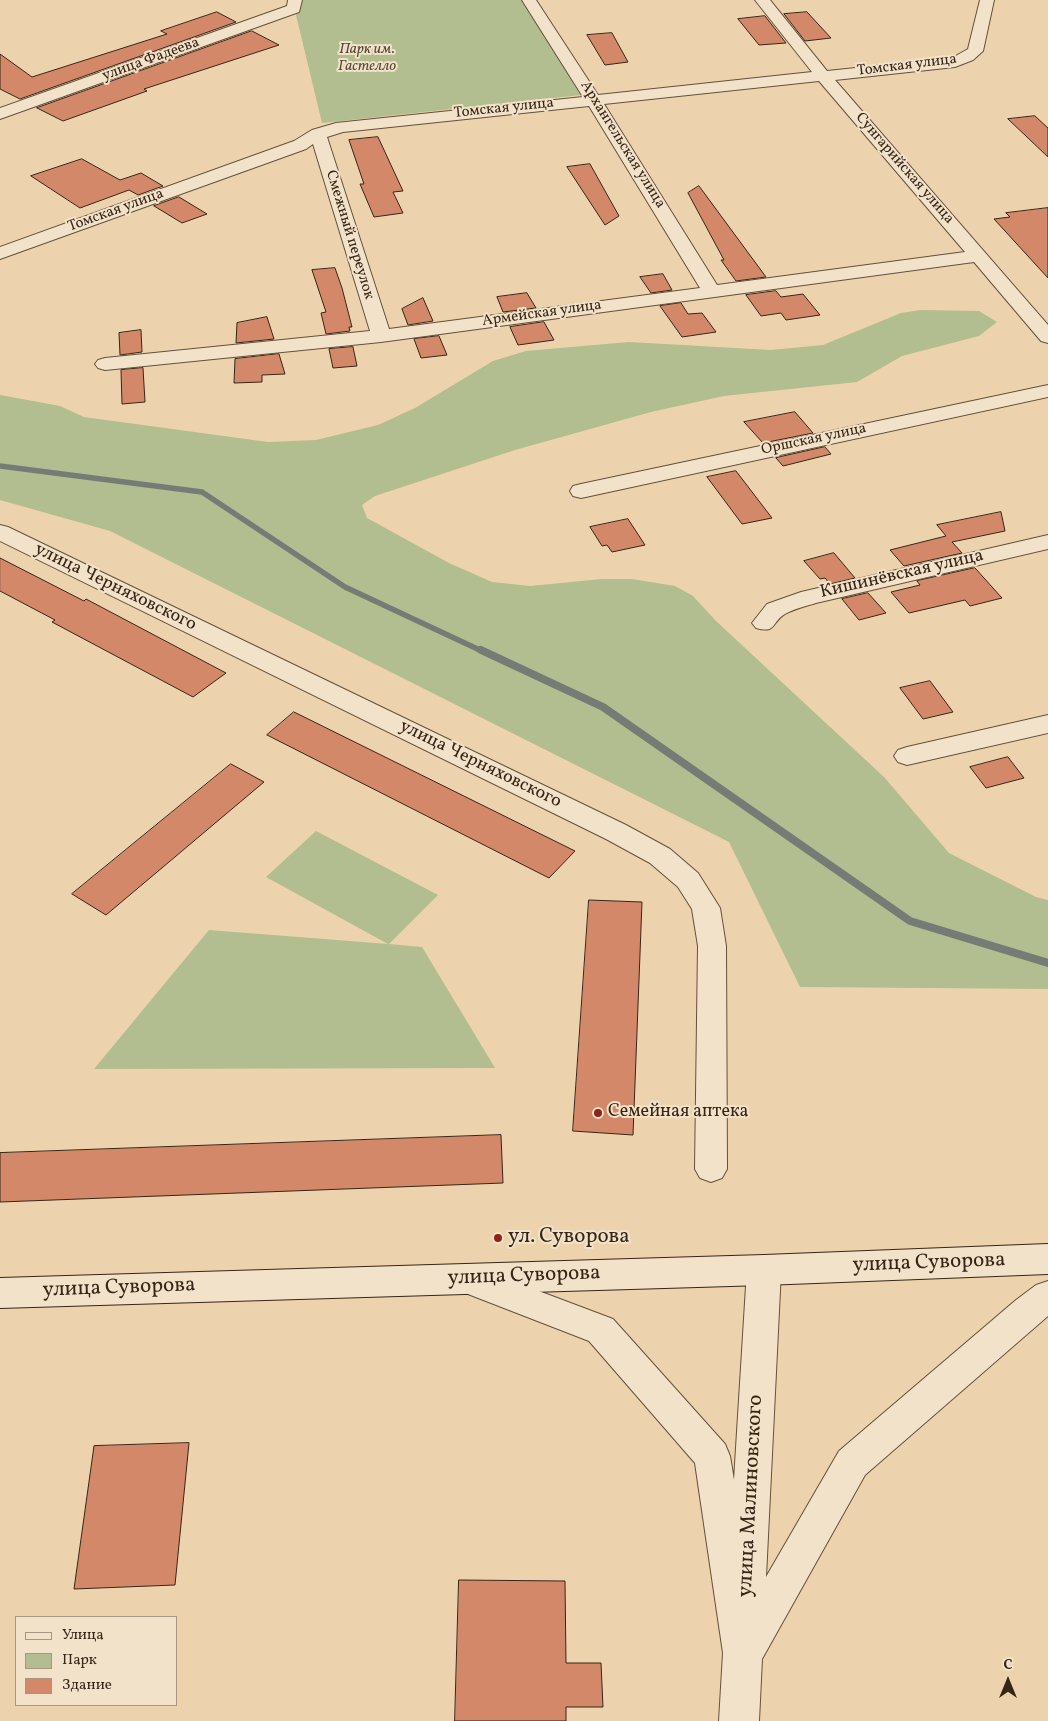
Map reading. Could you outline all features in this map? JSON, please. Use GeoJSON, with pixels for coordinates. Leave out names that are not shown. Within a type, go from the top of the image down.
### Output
{"type":"FeatureCollection","features":[{"type":"Feature","properties":{"kind":"street","name":"улица Фадеева"},"geometry":{"type":"LineString","coordinates":[[0,114],[294,9],[295,0]]}},
{"type":"Feature","properties":{"kind":"street","name":"Архангельская улица"},"geometry":{"type":"LineString","coordinates":[[529,0],[593,99],[712,292]]}},
{"type":"Feature","properties":{"kind":"street","name":"Сунгарийская улица"},"geometry":{"type":"LineString","coordinates":[[762,0],[823,76],[1048,337]]}},
{"type":"Feature","properties":{"kind":"street","name":"Томская улица"},"geometry":{"type":"LineString","coordinates":[[0,253],[300,145],[318,134],[342,127],[955,62],[975,51],[988,0]]}},
{"type":"Feature","properties":{"kind":"street","name":"Смежный переулок"},"geometry":{"type":"LineString","coordinates":[[318,134],[381,336]]}},
{"type":"Feature","properties":{"kind":"street","name":"Армейская улица"},"geometry":{"type":"LineString","coordinates":[[105,364],[381,336],[979,256]]}},
{"type":"Feature","properties":{"kind":"street","name":"Оршская улица"},"geometry":{"type":"LineString","coordinates":[[581,491],[1048,391]]}},
{"type":"Feature","properties":{"kind":"street","name":"улица Черняховского"},"geometry":{"type":"LineString","coordinates":[[0,532],[616,832],[660,856],[688,880],[706,908],[712,946],[711,1169]]}},
{"type":"Feature","properties":{"kind":"street","name":"Кишинёвская улица"},"geometry":{"type":"LineString","coordinates":[[764,624],[775,610],[809,597],[1048,542]]}},
{"type":"Feature","properties":{"kind":"street"},"geometry":{"type":"LineString","coordinates":[[907,756],[1048,724]]}},
{"type":"Feature","properties":{"kind":"street","name":"улица Суворова"},"geometry":{"type":"LineString","coordinates":[[0,1293],[764,1270],[1048,1259]]}},
{"type":"Feature","properties":{"kind":"street","name":"улица Малиновского"},"geometry":{"type":"LineString","coordinates":[[739,1721],[764,1270]]}},
{"type":"Feature","properties":{"kind":"street"},"geometry":{"type":"LineString","coordinates":[[467,1279],[601,1330],[712,1456],[743,1654]]}},
{"type":"Feature","properties":{"kind":"street"},"geometry":{"type":"LineString","coordinates":[[743,1654],[852,1463],[1028,1311],[1048,1296]]}},
{"type":"Feature","properties":{"kind":"green space","name":"Парк им. Гастелло"},"geometry":{"type":"Polygon","coordinates":[[[298,0],[523,0],[581,95],[322,123],[296,15],[298,0]]]}},
{"type":"Feature","properties":{"kind":"green space"},"geometry":{"type":"Polygon","coordinates":[[[920,310],[979,311],[997,322],[979,336],[902,356],[857,382],[724,396],[651,412],[515,450],[375,496],[362,505],[367,518],[449,563],[492,582],[530,586],[602,579],[632,579],[675,586],[693,596],[716,621],[884,777],[949,853],[1036,897],[1048,900],[1048,989],[800,987],[729,842],[110,531],[0,500],[0,395],[60,406],[84,417],[268,442],[316,440],[378,425],[415,408],[493,361],[526,351],[629,342],[771,350],[823,345],[901,313],[920,310]]]}},
{"type":"Feature","properties":{"kind":"green space"},"geometry":{"type":"Polygon","coordinates":[[[316,831],[438,895],[389,944],[422,947],[495,1068],[94,1069],[209,930],[388,944],[266,877],[316,831]]]}},
{"type":"Feature","properties":{"kind":"building"},"geometry":{"type":"Polygon","coordinates":[[[217,12],[236,22],[20,99],[0,89],[0,54],[32,77],[167,34],[161,31],[217,12]]]}},
{"type":"Feature","properties":{"kind":"building"},"geometry":{"type":"Polygon","coordinates":[[[807,12],[831,38],[805,41],[784,14],[807,12]]]}},
{"type":"Feature","properties":{"kind":"building"},"geometry":{"type":"Polygon","coordinates":[[[765,16],[786,43],[759,45],[738,19],[765,16]]]}},
{"type":"Feature","properties":{"kind":"building"},"geometry":{"type":"Polygon","coordinates":[[[252,31],[279,45],[144,89],[147,91],[63,121],[37,108],[252,31]]]}},
{"type":"Feature","properties":{"kind":"building"},"geometry":{"type":"Polygon","coordinates":[[[612,33],[628,62],[605,65],[587,35],[612,33]]]}},
{"type":"Feature","properties":{"kind":"building"},"geometry":{"type":"Polygon","coordinates":[[[1035,116],[1048,128],[1048,157],[1008,119],[1035,116]]]}},
{"type":"Feature","properties":{"kind":"building"},"geometry":{"type":"Polygon","coordinates":[[[378,137],[403,191],[393,192],[403,213],[374,217],[360,184],[364,184],[349,140],[378,137]]]}},
{"type":"Feature","properties":{"kind":"building"},"geometry":{"type":"Polygon","coordinates":[[[82,159],[120,180],[141,173],[163,186],[138,195],[129,190],[80,208],[31,176],[82,159]]]}},
{"type":"Feature","properties":{"kind":"building"},"geometry":{"type":"Polygon","coordinates":[[[590,164],[619,216],[605,225],[567,167],[590,164]]]}},
{"type":"Feature","properties":{"kind":"building"},"geometry":{"type":"Polygon","coordinates":[[[699,186],[766,277],[736,281],[721,260],[724,260],[688,193],[699,186]]]}},
{"type":"Feature","properties":{"kind":"building"},"geometry":{"type":"Polygon","coordinates":[[[179,197],[207,214],[182,223],[154,206],[179,197]]]}},
{"type":"Feature","properties":{"kind":"building"},"geometry":{"type":"Polygon","coordinates":[[[1048,208],[1048,278],[994,219],[1010,217],[1006,213],[1048,208]]]}},
{"type":"Feature","properties":{"kind":"building"},"geometry":{"type":"Polygon","coordinates":[[[335,268],[352,327],[349,327],[350,331],[326,334],[321,313],[326,312],[312,270],[335,268]]]}},
{"type":"Feature","properties":{"kind":"building"},"geometry":{"type":"Polygon","coordinates":[[[663,274],[672,290],[651,293],[640,277],[663,274]]]}},
{"type":"Feature","properties":{"kind":"building"},"geometry":{"type":"Polygon","coordinates":[[[776,291],[781,297],[803,294],[820,315],[786,320],[781,313],[761,316],[746,295],[776,291]]]}},
{"type":"Feature","properties":{"kind":"building"},"geometry":{"type":"Polygon","coordinates":[[[527,293],[536,308],[503,312],[497,297],[527,293]]]}},
{"type":"Feature","properties":{"kind":"building"},"geometry":{"type":"Polygon","coordinates":[[[423,298],[433,321],[408,325],[402,309],[423,298]]]}},
{"type":"Feature","properties":{"kind":"building"},"geometry":{"type":"Polygon","coordinates":[[[681,303],[688,314],[702,313],[716,332],[682,337],[660,306],[681,303]]]}},
{"type":"Feature","properties":{"kind":"building"},"geometry":{"type":"Polygon","coordinates":[[[267,317],[274,339],[236,343],[237,323],[267,317]]]}},
{"type":"Feature","properties":{"kind":"building"},"geometry":{"type":"Polygon","coordinates":[[[544,322],[554,340],[518,345],[510,327],[544,322]]]}},
{"type":"Feature","properties":{"kind":"building"},"geometry":{"type":"Polygon","coordinates":[[[141,330],[142,352],[120,355],[119,333],[141,330]]]}},
{"type":"Feature","properties":{"kind":"building"},"geometry":{"type":"Polygon","coordinates":[[[439,336],[447,355],[421,358],[414,339],[439,336]]]}},
{"type":"Feature","properties":{"kind":"building"},"geometry":{"type":"Polygon","coordinates":[[[353,347],[357,366],[333,368],[329,349],[353,347]]]}},
{"type":"Feature","properties":{"kind":"building"},"geometry":{"type":"Polygon","coordinates":[[[279,354],[285,374],[262,375],[262,382],[234,383],[235,359],[279,354]]]}},
{"type":"Feature","properties":{"kind":"building"},"geometry":{"type":"Polygon","coordinates":[[[143,368],[145,402],[122,404],[121,370],[143,368]]]}},
{"type":"Feature","properties":{"kind":"building"},"geometry":{"type":"Polygon","coordinates":[[[795,412],[813,433],[763,443],[744,422],[795,412]]]}},
{"type":"Feature","properties":{"kind":"building"},"geometry":{"type":"Polygon","coordinates":[[[825,447],[831,454],[783,466],[776,458],[825,447]]]}},
{"type":"Feature","properties":{"kind":"building"},"geometry":{"type":"Polygon","coordinates":[[[736,471],[772,518],[742,524],[707,477],[736,471]]]}},
{"type":"Feature","properties":{"kind":"building"},"geometry":{"type":"Polygon","coordinates":[[[1001,512],[1005,531],[952,542],[962,553],[904,566],[890,550],[946,536],[937,525],[1001,512]]]}},
{"type":"Feature","properties":{"kind":"building"},"geometry":{"type":"Polygon","coordinates":[[[628,519],[645,545],[612,552],[607,545],[602,546],[590,527],[628,519]]]}},
{"type":"Feature","properties":{"kind":"building"},"geometry":{"type":"Polygon","coordinates":[[[834,553],[855,578],[830,584],[825,578],[820,579],[804,561],[834,553]]]}},
{"type":"Feature","properties":{"kind":"building"},"geometry":{"type":"Polygon","coordinates":[[[0,558],[84,601],[86,599],[226,673],[193,697],[52,622],[55,620],[0,591],[0,558]]]}},
{"type":"Feature","properties":{"kind":"building"},"geometry":{"type":"Polygon","coordinates":[[[975,568],[1002,598],[970,606],[965,600],[909,613],[891,592],[920,585],[917,581],[975,568]]]}},
{"type":"Feature","properties":{"kind":"building"},"geometry":{"type":"Polygon","coordinates":[[[868,593],[886,613],[859,620],[842,599],[868,593]]]}},
{"type":"Feature","properties":{"kind":"building"},"geometry":{"type":"Polygon","coordinates":[[[930,681],[953,712],[923,719],[900,688],[930,681]]]}},
{"type":"Feature","properties":{"kind":"building"},"geometry":{"type":"Polygon","coordinates":[[[294,712],[575,851],[549,878],[267,735],[294,712]]]}},
{"type":"Feature","properties":{"kind":"building"},"geometry":{"type":"Polygon","coordinates":[[[1008,757],[1024,778],[986,788],[970,767],[1008,757]]]}},
{"type":"Feature","properties":{"kind":"building"},"geometry":{"type":"Polygon","coordinates":[[[231,764],[264,782],[106,915],[72,894],[231,764]]]}},
{"type":"Feature","properties":{"kind":"building"},"geometry":{"type":"Polygon","coordinates":[[[589,900],[642,902],[633,1135],[573,1131],[589,900]]]}},
{"type":"Feature","properties":{"kind":"building"},"geometry":{"type":"Polygon","coordinates":[[[501,1135],[503,1183],[0,1202],[0,1153],[501,1135]]]}},
{"type":"Feature","properties":{"kind":"building"},"geometry":{"type":"Polygon","coordinates":[[[189,1443],[175,1585],[74,1589],[94,1446],[189,1443]]]}},
{"type":"Feature","properties":{"kind":"building"},"geometry":{"type":"Polygon","coordinates":[[[459,1580],[565,1581],[566,1663],[601,1663],[603,1707],[566,1707],[566,1721],[455,1721],[459,1580]]]}},
{"type":"Feature","properties":{"kind":"waterway"},"geometry":{"type":"LineString","coordinates":[[0,466],[202,492],[345,587],[484,652]]}},
{"type":"Feature","properties":{"kind":"waterway"},"geometry":{"type":"LineString","coordinates":[[481,650],[603,707],[910,921],[1048,963]]}},
{"type":"Feature","properties":{"kind":"place","name":"Семейная аптека"},"geometry":{"type":"Point","coordinates":[598,1113]}},
{"type":"Feature","properties":{"kind":"place","name":"ул. Суворова"},"geometry":{"type":"Point","coordinates":[498,1238]}}]}
